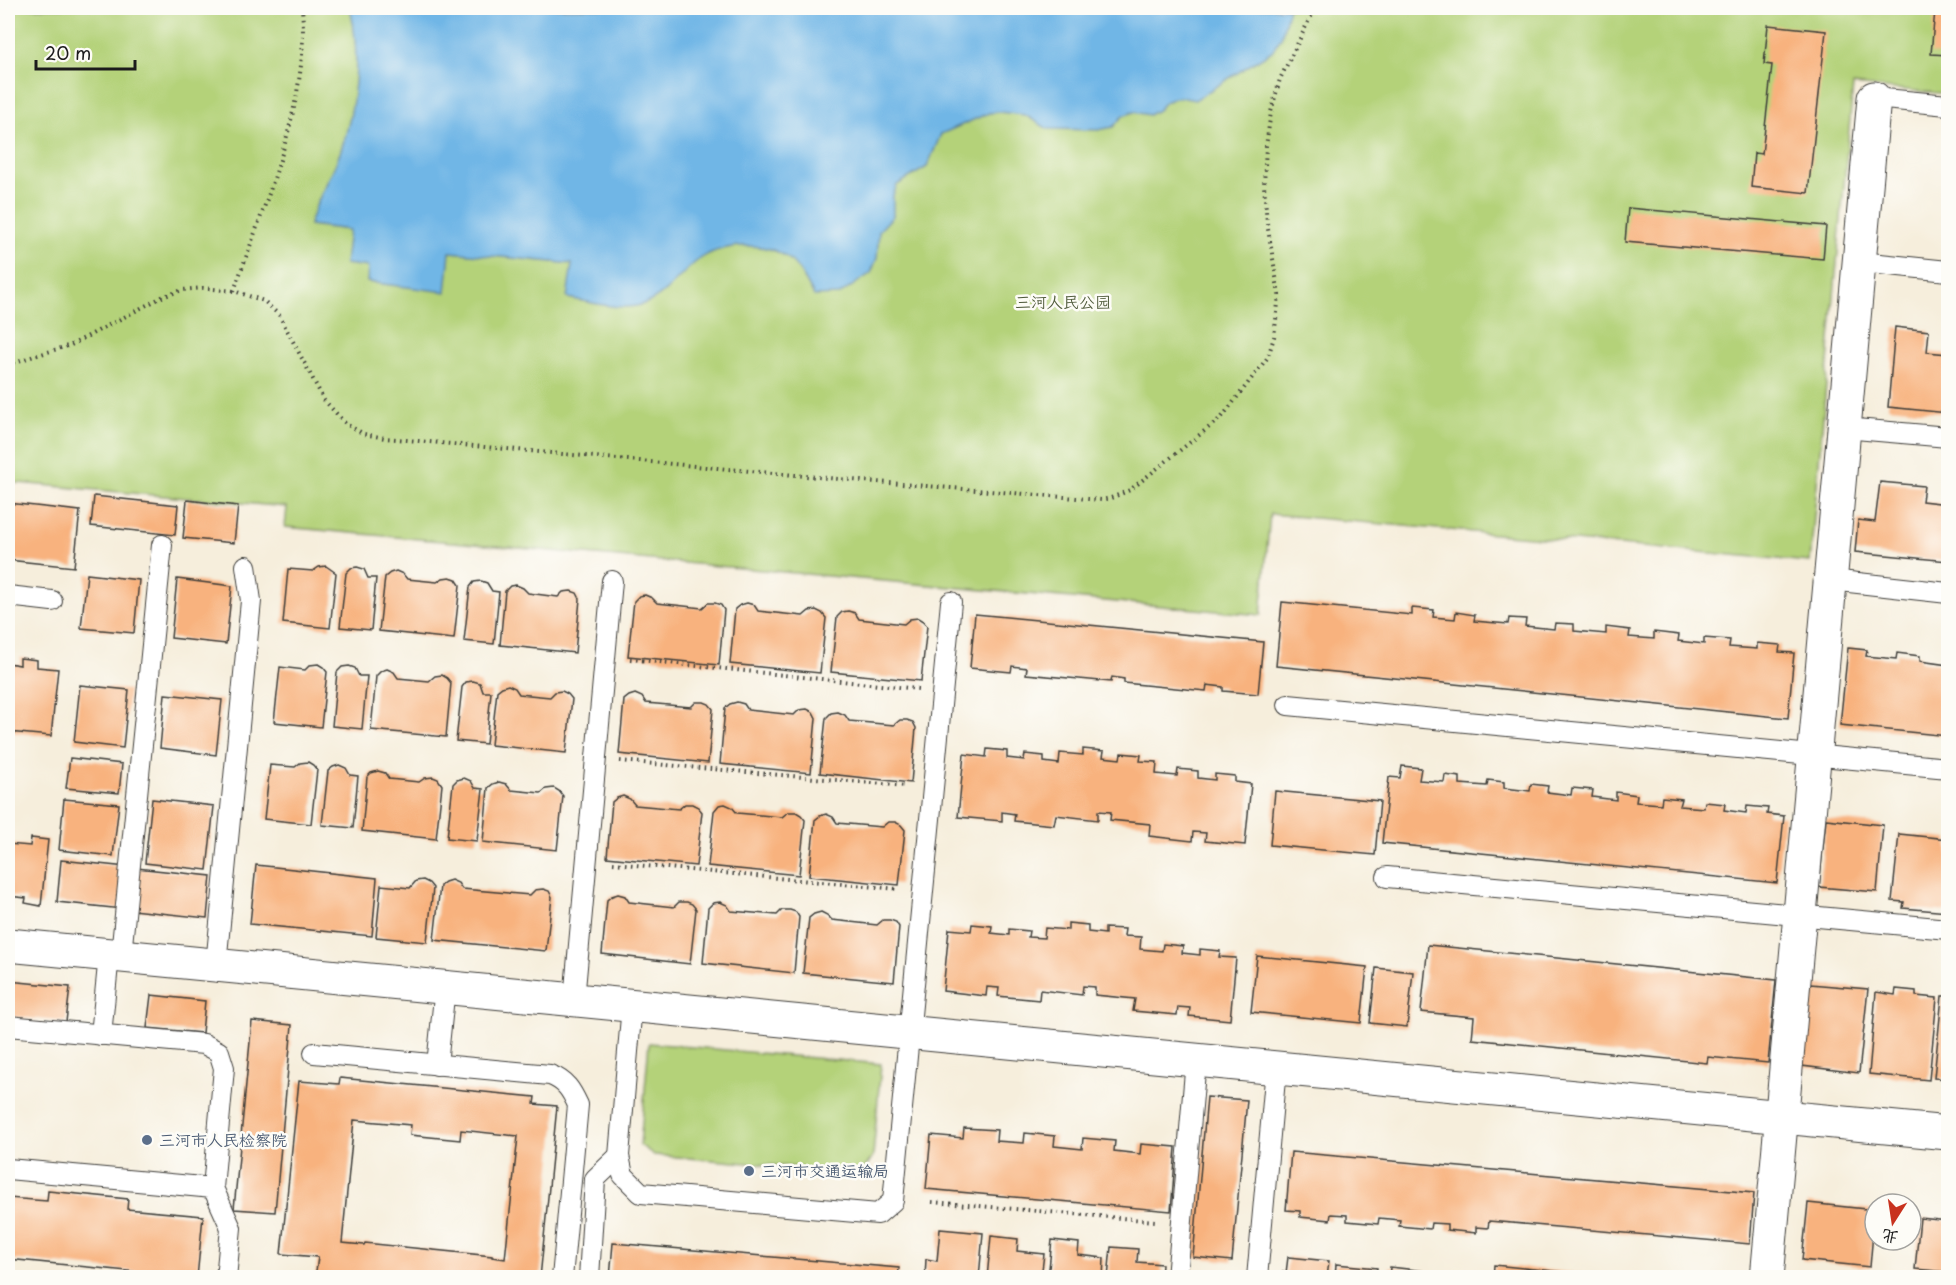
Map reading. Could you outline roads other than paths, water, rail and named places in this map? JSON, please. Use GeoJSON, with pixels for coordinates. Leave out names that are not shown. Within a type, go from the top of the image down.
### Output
{"type":"FeatureCollection","features":[{"type":"Feature","properties":{"kind":"street"},"geometry":{"type":"LineString","coordinates":[[1767,1278],[1874,98]]}},
{"type":"Feature","properties":{"kind":"street"},"geometry":{"type":"LineString","coordinates":[[8,945],[1948,1133]]}},
{"type":"Feature","properties":{"kind":"lane"},"geometry":{"type":"LineString","coordinates":[[1874,98],[1948,105]]}},
{"type":"Feature","properties":{"kind":"lane"},"geometry":{"type":"LineString","coordinates":[[1860,262],[1948,271]]}},
{"type":"Feature","properties":{"kind":"lane"},"geometry":{"type":"LineString","coordinates":[[1844,428],[1948,437]]}},
{"type":"Feature","properties":{"kind":"lane"},"geometry":{"type":"LineString","coordinates":[[101,1035],[115,955],[162,545]]}},
{"type":"Feature","properties":{"kind":"lane"},"geometry":{"type":"LineString","coordinates":[[216,965],[251,601],[246,566]]}},
{"type":"Feature","properties":{"kind":"lane"},"geometry":{"type":"LineString","coordinates":[[574,1000],[612,580]]}},
{"type":"Feature","properties":{"kind":"lane"},"geometry":{"type":"LineString","coordinates":[[1830,580],[1948,593]]}},
{"type":"Feature","properties":{"kind":"lane"},"geometry":{"type":"LineString","coordinates":[[8,596],[52,601]]}},
{"type":"Feature","properties":{"kind":"lane"},"geometry":{"type":"LineString","coordinates":[[632,1005],[619,1156],[623,1175],[641,1193],[878,1214],[893,1202],[951,602]]}},
{"type":"Feature","properties":{"kind":"lane"},"geometry":{"type":"LineString","coordinates":[[1288,705],[1948,768]]}},
{"type":"Feature","properties":{"kind":"lane"},"geometry":{"type":"LineString","coordinates":[[1387,877],[1948,929]]}},
{"type":"Feature","properties":{"kind":"lane"},"geometry":{"type":"LineString","coordinates":[[437,1065],[445,987]]}},
{"type":"Feature","properties":{"kind":"lane"},"geometry":{"type":"LineString","coordinates":[[8,1026],[204,1044],[219,1052],[224,1068],[213,1188],[231,1228],[226,1278]]}},
{"type":"Feature","properties":{"kind":"lane"},"geometry":{"type":"LineString","coordinates":[[314,1053],[550,1075],[562,1080],[570,1089],[578,1105],[562,1278]]}},
{"type":"Feature","properties":{"kind":"lane"},"geometry":{"type":"LineString","coordinates":[[1177,1278],[1196,1060]]}},
{"type":"Feature","properties":{"kind":"lane"},"geometry":{"type":"LineString","coordinates":[[1257,1278],[1276,1068]]}},
{"type":"Feature","properties":{"kind":"lane"},"geometry":{"type":"LineString","coordinates":[[589,1278],[595,1179],[619,1156]]}},
{"type":"Feature","properties":{"kind":"lane"},"geometry":{"type":"LineString","coordinates":[[8,1169],[213,1188]]}},
{"type":"Feature","properties":{"kind":"water"},"geometry":{"type":"Polygon","coordinates":[[[350,8],[1289,8],[1281,38],[1272,51],[1195,100],[1175,98],[1165,102],[1149,115],[1133,112],[1123,116],[1113,127],[1098,130],[1048,129],[1025,115],[999,112],[989,113],[941,134],[927,167],[897,185],[893,195],[893,216],[879,231],[877,258],[871,273],[839,295],[814,296],[800,271],[788,258],[767,248],[742,246],[718,250],[707,255],[697,261],[659,296],[644,304],[626,307],[606,306],[567,298],[572,264],[450,252],[446,292],[367,282],[368,267],[345,264],[349,230],[309,225],[340,153],[350,118],[356,63],[350,8]]]}},
{"type":"Feature","properties":{"kind":"place","name":"三河市人民检察院"},"geometry":{"type":"Point","coordinates":[147,1140]}},
{"type":"Feature","properties":{"kind":"place","name":"三河市交通运输局"},"geometry":{"type":"Point","coordinates":[749,1171]}},
{"type":"Feature","properties":{"kind":"park label","name":"三河人民公园"},"geometry":{"type":"Point","coordinates":[1063,302]}}]}
